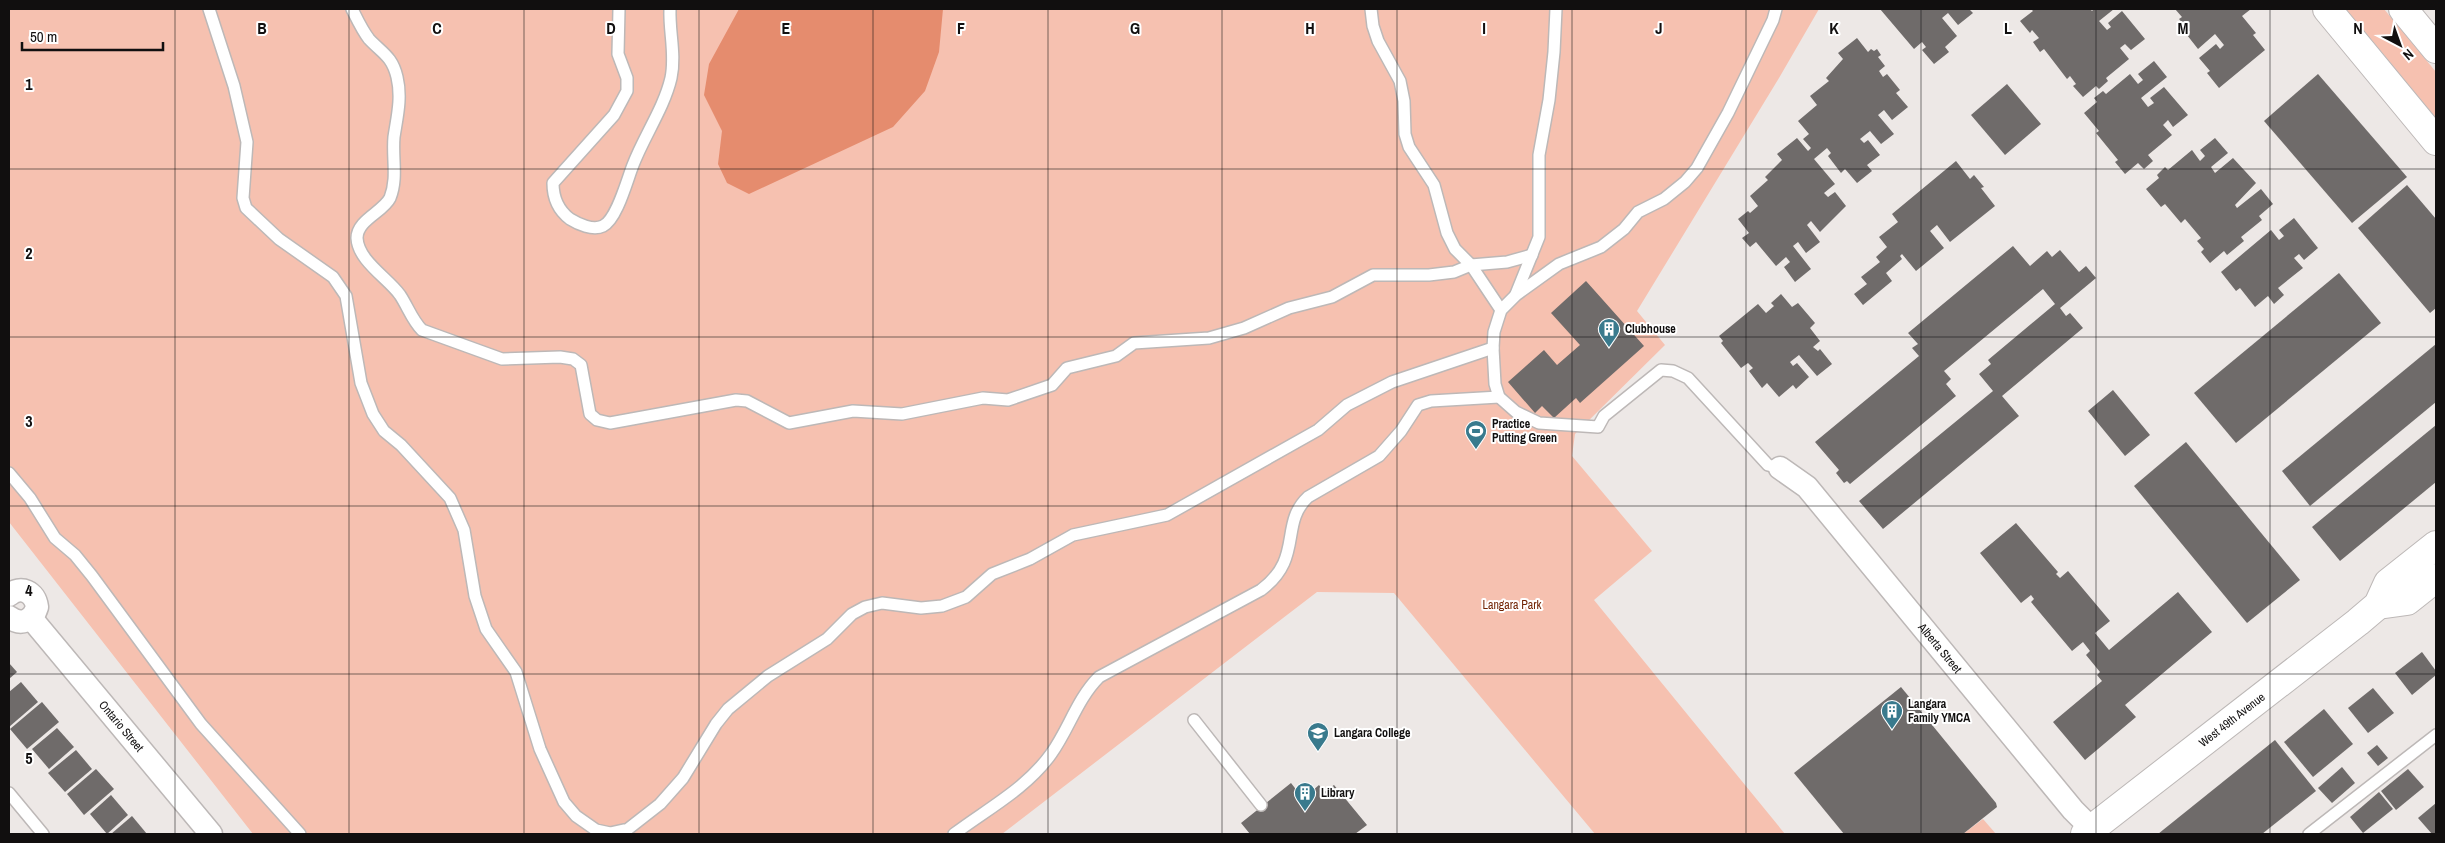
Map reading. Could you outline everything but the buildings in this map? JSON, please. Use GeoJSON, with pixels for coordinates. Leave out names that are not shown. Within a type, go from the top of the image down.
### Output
{"type":"FeatureCollection","features":[{"type":"Feature","properties":{"kind":"street"},"geometry":{"type":"LineString","coordinates":[[2327,9],[2436,141]]}},
{"type":"Feature","properties":{"kind":"street"},"geometry":{"type":"LineString","coordinates":[[2403,9],[2436,49]]}},
{"type":"Feature","properties":{"kind":"street","name":"Alberta Street"},"geometry":{"type":"LineString","coordinates":[[1780,468],[1807,486],[2092,833]]}},
{"type":"Feature","properties":{"kind":"street","name":"West 49th Avenue"},"geometry":{"type":"LineString","coordinates":[[2092,833],[2378,605],[2388,583],[2436,545]]}},
{"type":"Feature","properties":{"kind":"street"},"geometry":{"type":"LineString","coordinates":[[2378,605],[2407,601],[2436,578]]}},
{"type":"Feature","properties":{"kind":"street"},"geometry":{"type":"LineString","coordinates":[[9,593],[23,590],[33,596],[37,607],[31,618],[20,622],[9,617]]}},
{"type":"Feature","properties":{"kind":"street","name":"Ontario Street"},"geometry":{"type":"LineString","coordinates":[[31,618],[201,831]]}},
{"type":"Feature","properties":{"kind":"lane"},"geometry":{"type":"LineString","coordinates":[[209,9],[234,86],[247,142],[243,198],[246,208],[279,238],[333,277],[346,296],[361,383],[373,414],[384,431],[401,445],[450,498],[464,530],[475,596],[486,629],[516,672],[540,749],[564,802],[576,816],[596,830],[610,832],[628,828],[660,804],[683,778],[716,724],[728,709],[768,676],[827,639],[852,614],[865,607],[882,603],[921,608],[942,606],[966,597],[992,574],[1030,559],[1073,535],[1166,515],[1318,430],[1347,405],[1392,382],[1493,348]]}},
{"type":"Feature","properties":{"kind":"lane"},"geometry":{"type":"LineString","coordinates":[[352,9],[368,38],[391,58],[397,78],[399,96],[399,112],[394,139],[394,186],[389,200],[361,227],[357,238],[364,256],[399,294],[415,323],[422,330],[502,359],[560,357],[573,359],[581,366],[590,414],[597,420],[610,423],[736,400],[747,401],[789,423],[852,412],[902,414],[983,398],[1008,400],[1052,385],[1067,368],[1116,356],[1134,342],[1209,338],[1244,328],[1289,308],[1332,297],[1373,275],[1429,275],[1454,272],[1471,265],[1507,262],[1532,255]]}},
{"type":"Feature","properties":{"kind":"lane"},"geometry":{"type":"LineString","coordinates":[[620,9],[618,54],[627,78],[627,91],[614,115],[553,183],[553,192],[560,209],[576,222],[594,228],[602,227],[614,214],[642,143],[668,87],[673,65],[670,9]]}},
{"type":"Feature","properties":{"kind":"lane"},"geometry":{"type":"LineString","coordinates":[[1371,9],[1376,33],[1400,81],[1404,101],[1405,134],[1409,147],[1434,185],[1447,232],[1455,249],[1471,265],[1502,310]]}},
{"type":"Feature","properties":{"kind":"lane"},"geometry":{"type":"LineString","coordinates":[[1516,295],[1538,237],[1538,156],[1549,100],[1556,9]]}},
{"type":"Feature","properties":{"kind":"lane"},"geometry":{"type":"LineString","coordinates":[[1776,9],[1773,20],[1728,113],[1697,168],[1685,182],[1664,199],[1638,212],[1624,229],[1602,248],[1560,264],[1516,295],[1502,310],[1494,332],[1493,348],[1495,384],[1499,397],[1516,412],[1539,423],[1598,427],[1604,416],[1661,370],[1673,371],[1688,378],[1768,465],[1780,468]]}},
{"type":"Feature","properties":{"kind":"lane"},"geometry":{"type":"LineString","coordinates":[[954,834],[1030,779],[1051,754],[1072,720],[1080,700],[1099,677],[1261,590],[1272,582],[1287,559],[1294,516],[1302,503],[1379,456],[1401,432],[1418,405],[1431,401],[1499,397]]}},
{"type":"Feature","properties":{"kind":"lane"},"geometry":{"type":"LineString","coordinates":[[9,473],[30,498],[55,538],[75,555],[92,576],[201,724],[300,834]]}},
{"type":"Feature","properties":{"kind":"lane"},"geometry":{"type":"LineString","coordinates":[[1194,720],[1261,804]]}},
{"type":"Feature","properties":{"kind":"lane"},"geometry":{"type":"LineString","coordinates":[[2309,834],[2436,735]]}},
{"type":"Feature","properties":{"kind":"lane"},"geometry":{"type":"LineString","coordinates":[[10,797],[43,834]]}},
{"type":"Feature","properties":{"kind":"green space","name":"Langara Park"},"geometry":{"type":"Polygon","coordinates":[[[9,9],[1819,9],[1637,311],[1665,345],[1575,434],[1572,456],[1652,551],[1594,600],[1785,834],[1595,834],[1394,593],[1317,592],[1002,834],[253,834],[9,522],[9,9]]]}},
{"type":"Feature","properties":{"kind":"green space"},"geometry":{"type":"Polygon","coordinates":[[[2346,9],[2384,9],[2436,72],[2436,118],[2346,9]]]}},
{"type":"Feature","properties":{"kind":"green space"},"geometry":{"type":"Polygon","coordinates":[[[1983,819],[1996,834],[1963,834],[1983,819]]]}},
{"type":"Feature","properties":{"kind":"shaded area"},"geometry":{"type":"Polygon","coordinates":[[[739,9],[943,9],[939,52],[925,91],[893,127],[749,194],[727,183],[718,164],[722,131],[704,95],[709,64],[739,9]]]}},
{"type":"Feature","properties":{"kind":"place","name":"Clubhouse"},"geometry":{"type":"Point","coordinates":[1609,348]}},
{"type":"Feature","properties":{"kind":"place","name":"Practice Putting Green"},"geometry":{"type":"Point","coordinates":[1476,450]}},
{"type":"Feature","properties":{"kind":"place","name":"Langara Family YMCA"},"geometry":{"type":"Point","coordinates":[1892,730]}},
{"type":"Feature","properties":{"kind":"place","name":"Langara College"},"geometry":{"type":"Point","coordinates":[1318,752]}},
{"type":"Feature","properties":{"kind":"place","name":"Library"},"geometry":{"type":"Point","coordinates":[1305,812]}}]}
